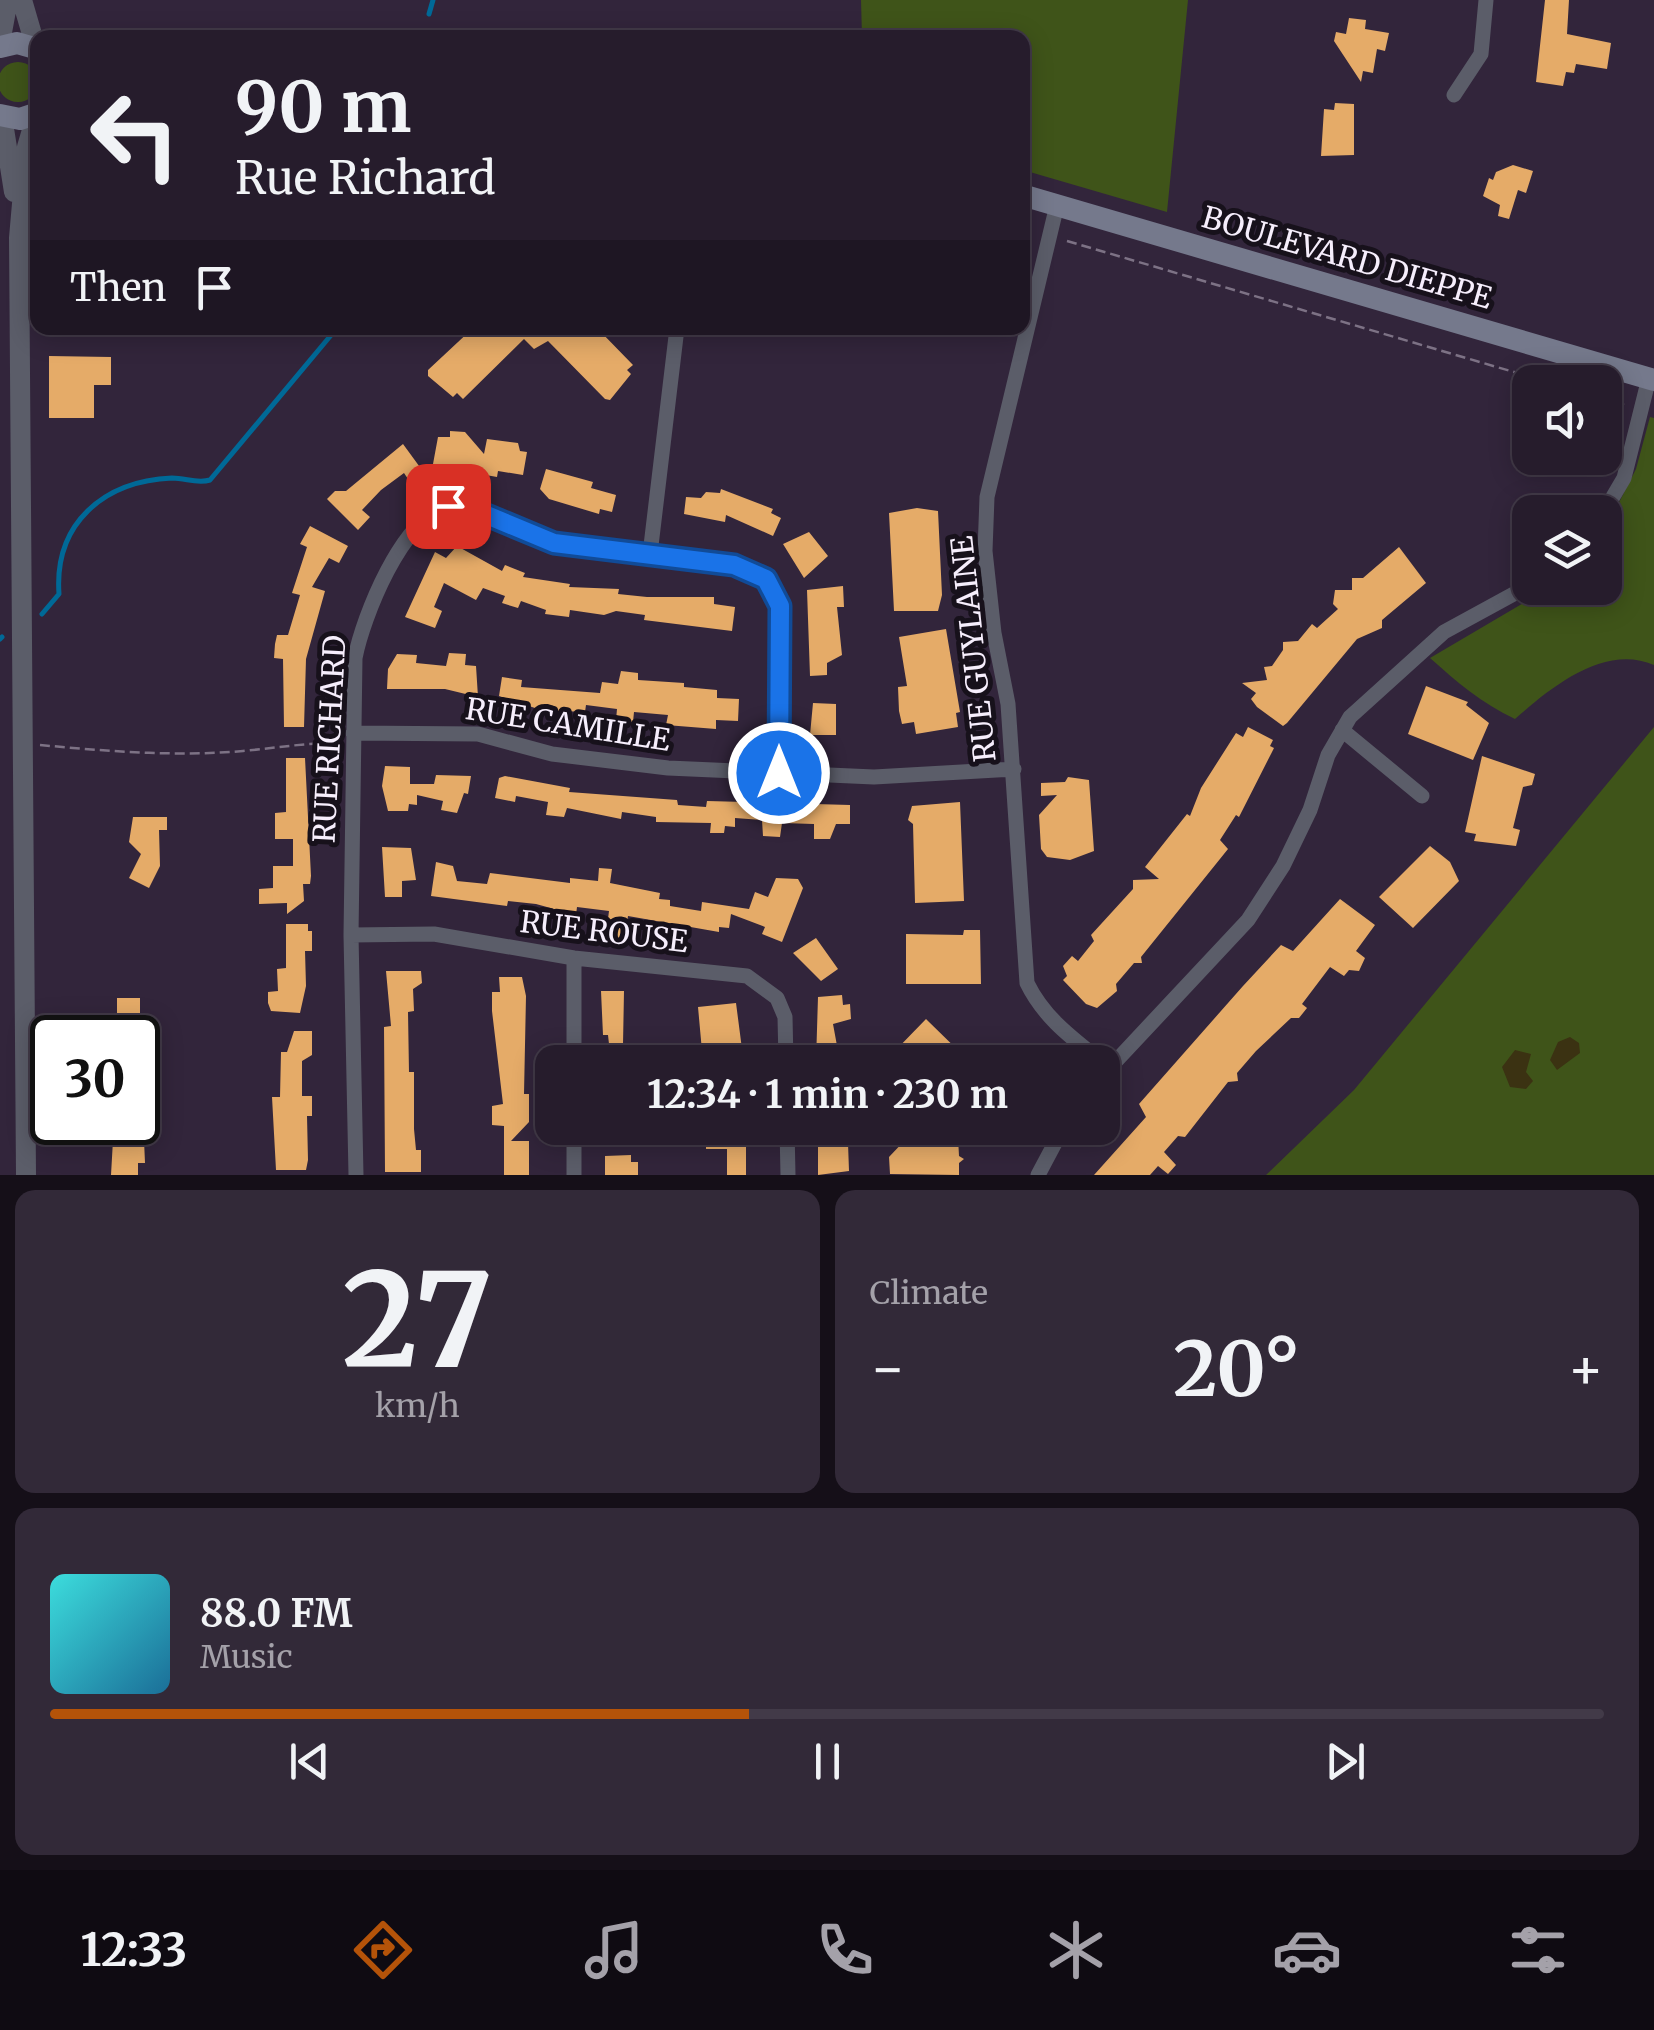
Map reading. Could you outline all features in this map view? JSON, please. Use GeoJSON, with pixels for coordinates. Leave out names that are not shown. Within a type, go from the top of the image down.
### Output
{"type":"FeatureCollection","features":[{"type":"Feature","properties":{"kind":"main road"},"geometry":{"type":"LineString","coordinates":[[0,45],[18,43],[30,47]]}},
{"type":"Feature","properties":{"kind":"main road"},"geometry":{"type":"LineString","coordinates":[[1,116],[20,119],[30,115]]}},
{"type":"Feature","properties":{"kind":"main road","name":"BOULEVARD DIEPPE"},"geometry":{"type":"LineString","coordinates":[[1030,197],[1652,379]]}},
{"type":"Feature","properties":{"kind":"street"},"geometry":{"type":"LineString","coordinates":[[0,45],[8,0]]}},
{"type":"Feature","properties":{"kind":"street"},"geometry":{"type":"LineString","coordinates":[[22,0],[31,30]]}},
{"type":"Feature","properties":{"kind":"street"},"geometry":{"type":"LineString","coordinates":[[1454,95],[1481,54],[1486,0]]}},
{"type":"Feature","properties":{"kind":"street"},"geometry":{"type":"LineString","coordinates":[[1,116],[19,238]]}},
{"type":"Feature","properties":{"kind":"street"},"geometry":{"type":"LineString","coordinates":[[26,1175],[19,238],[30,139]]}},
{"type":"Feature","properties":{"kind":"street","name":"RUE GUYLAINE"},"geometry":{"type":"LineString","coordinates":[[1030,318],[1057,205]]}},
{"type":"Feature","properties":{"kind":"street"},"geometry":{"type":"LineString","coordinates":[[650,554],[676,335]]}},
{"type":"Feature","properties":{"kind":"street","name":"RUE GUYLAINE"},"geometry":{"type":"LineString","coordinates":[[1026,335],[987,497],[985,551],[1014,770],[1027,983],[1038,1005],[1078,1045]]}},
{"type":"Feature","properties":{"kind":"street"},"geometry":{"type":"LineString","coordinates":[[1614,495],[1624,478],[1652,379]]}},
{"type":"Feature","properties":{"kind":"street","name":"RUE RICHARD"},"geometry":{"type":"LineString","coordinates":[[356,1175],[351,935],[354,658],[363,618],[383,576],[431,514],[465,506],[554,543],[751,570],[774,590],[780,606],[779,773]]}},
{"type":"Feature","properties":{"kind":"street"},"geometry":{"type":"LineString","coordinates":[[1120,1052],[1248,920],[1282,866],[1342,730],[1393,674],[1444,632],[1512,595]]}},
{"type":"Feature","properties":{"kind":"street"},"geometry":{"type":"LineString","coordinates":[[1342,730],[1422,796]]}},
{"type":"Feature","properties":{"kind":"street","name":"RUE CAMILLE"},"geometry":{"type":"LineString","coordinates":[[353,738],[478,734],[591,758],[668,768],[874,776],[1014,770]]}},
{"type":"Feature","properties":{"kind":"street","name":"RUE ROUSE"},"geometry":{"type":"LineString","coordinates":[[351,935],[434,934],[574,958],[747,976],[778,998],[785,1017],[786,1045]]}},
{"type":"Feature","properties":{"kind":"street"},"geometry":{"type":"LineString","coordinates":[[574,958],[574,1045]]}},
{"type":"Feature","properties":{"kind":"street"},"geometry":{"type":"LineString","coordinates":[[574,1145],[574,1175]]}},
{"type":"Feature","properties":{"kind":"street"},"geometry":{"type":"LineString","coordinates":[[787,1145],[788,1175]]}},
{"type":"Feature","properties":{"kind":"street"},"geometry":{"type":"LineString","coordinates":[[1038,1175],[1054,1145]]}},
{"type":"Feature","properties":{"kind":"path"},"geometry":{"type":"LineString","coordinates":[[1054,237],[1512,371]]}},
{"type":"Feature","properties":{"kind":"path"},"geometry":{"type":"LineString","coordinates":[[1622,404],[1629,406]]}},
{"type":"Feature","properties":{"kind":"path"},"geometry":{"type":"LineString","coordinates":[[20,743],[134,752],[239,752],[353,738]]}},
{"type":"Feature","properties":{"kind":"green space"},"geometry":{"type":"Polygon","coordinates":[[[861,0],[1188,0],[1167,212],[1030,172],[1030,30],[862,30],[861,0]]]}},
{"type":"Feature","properties":{"kind":"green space"},"geometry":{"type":"Polygon","coordinates":[[[10,63],[30,66],[30,98],[10,101],[-1,90],[-1,74],[10,63]]]}},
{"type":"Feature","properties":{"kind":"green space"},"geometry":{"type":"Polygon","coordinates":[[[1650,417],[1654,418],[1654,665],[1616,660],[1597,665],[1561,683],[1515,719],[1480,699],[1430,658],[1520,605],[1622,605],[1622,497],[1636,469],[1650,417]]]}},
{"type":"Feature","properties":{"kind":"green space"},"geometry":{"type":"Polygon","coordinates":[[[1654,727],[1654,1175],[1266,1175],[1354,1090],[1654,727]]]}},
{"type":"Feature","properties":{"kind":"sand"},"geometry":{"type":"Polygon","coordinates":[[[1570,1037],[1579,1043],[1580,1053],[1557,1070],[1550,1060],[1558,1042],[1570,1037]]]}},
{"type":"Feature","properties":{"kind":"sand"},"geometry":{"type":"Polygon","coordinates":[[[1515,1050],[1531,1054],[1526,1072],[1533,1081],[1526,1089],[1510,1087],[1502,1067],[1515,1050]]]}},
{"type":"Feature","properties":{"kind":"building"},"geometry":{"type":"Polygon","coordinates":[[[1545,0],[1569,0],[1567,34],[1611,43],[1607,69],[1576,64],[1574,73],[1566,72],[1563,86],[1536,82],[1545,0]]]}},
{"type":"Feature","properties":{"kind":"building"},"geometry":{"type":"Polygon","coordinates":[[[1349,18],[1366,20],[1365,29],[1389,33],[1385,51],[1377,49],[1373,73],[1363,71],[1361,82],[1334,41],[1336,32],[1346,34],[1349,18]]]}},
{"type":"Feature","properties":{"kind":"building"},"geometry":{"type":"Polygon","coordinates":[[[1335,103],[1354,104],[1354,155],[1321,156],[1324,109],[1334,110],[1335,103]]]}},
{"type":"Feature","properties":{"kind":"building"},"geometry":{"type":"Polygon","coordinates":[[[1513,165],[1533,171],[1526,193],[1518,190],[1509,219],[1498,216],[1500,205],[1483,196],[1489,178],[1493,180],[1496,172],[1513,165]]]}},
{"type":"Feature","properties":{"kind":"building"},"geometry":{"type":"Polygon","coordinates":[[[466,335],[604,335],[633,365],[627,370],[631,374],[610,400],[548,341],[534,349],[524,339],[463,399],[457,393],[453,397],[428,376],[428,370],[466,335]]]}},
{"type":"Feature","properties":{"kind":"building"},"geometry":{"type":"Polygon","coordinates":[[[49,356],[111,357],[111,385],[94,385],[94,418],[49,418],[49,356]]]}},
{"type":"Feature","properties":{"kind":"building"},"geometry":{"type":"Polygon","coordinates":[[[450,431],[465,432],[484,454],[487,439],[518,443],[520,451],[527,452],[523,475],[498,471],[497,477],[480,474],[481,467],[433,464],[438,437],[450,437],[450,431]]]}},
{"type":"Feature","properties":{"kind":"building"},"geometry":{"type":"Polygon","coordinates":[[[403,444],[422,470],[408,479],[404,473],[381,490],[362,510],[370,517],[358,530],[327,499],[335,491],[346,491],[403,444]]]}},
{"type":"Feature","properties":{"kind":"building"},"geometry":{"type":"Polygon","coordinates":[[[546,469],[593,482],[591,488],[616,495],[612,512],[600,509],[599,514],[549,499],[540,489],[546,469]]]}},
{"type":"Feature","properties":{"kind":"building"},"geometry":{"type":"Polygon","coordinates":[[[721,489],[773,509],[771,513],[781,518],[773,536],[726,515],[725,522],[684,514],[686,497],[701,498],[706,492],[720,493],[721,489]]]}},
{"type":"Feature","properties":{"kind":"building"},"geometry":{"type":"Polygon","coordinates":[[[917,508],[938,511],[942,595],[938,611],[894,611],[889,513],[917,508]]]}},
{"type":"Feature","properties":{"kind":"building"},"geometry":{"type":"Polygon","coordinates":[[[310,526],[348,546],[339,563],[329,558],[312,587],[325,591],[306,659],[304,727],[284,727],[283,659],[274,658],[275,644],[277,635],[288,635],[300,595],[292,593],[307,547],[300,544],[310,526]]]}},
{"type":"Feature","properties":{"kind":"building"},"geometry":{"type":"Polygon","coordinates":[[[809,532],[828,556],[804,578],[783,544],[809,532]]]}},
{"type":"Feature","properties":{"kind":"building"},"geometry":{"type":"Polygon","coordinates":[[[457,546],[502,571],[505,565],[525,573],[523,577],[570,584],[569,587],[619,589],[618,594],[647,597],[714,597],[714,604],[735,607],[732,631],[644,620],[645,615],[616,611],[604,615],[570,610],[569,617],[545,614],[546,610],[521,601],[518,608],[502,603],[505,596],[483,588],[476,600],[444,583],[434,607],[442,611],[435,628],[405,617],[435,552],[446,558],[457,546]]]}},
{"type":"Feature","properties":{"kind":"building"},"geometry":{"type":"Polygon","coordinates":[[[1399,547],[1426,583],[1382,620],[1382,628],[1357,639],[1283,726],[1257,707],[1251,699],[1256,693],[1242,683],[1267,680],[1264,667],[1272,666],[1283,650],[1283,642],[1298,641],[1312,624],[1317,628],[1338,609],[1333,604],[1335,590],[1352,590],[1352,578],[1363,578],[1399,547]]]}},
{"type":"Feature","properties":{"kind":"building"},"geometry":{"type":"Polygon","coordinates":[[[843,586],[844,607],[837,607],[842,655],[827,663],[827,675],[810,676],[807,590],[843,586]]]}},
{"type":"Feature","properties":{"kind":"building"},"geometry":{"type":"Polygon","coordinates":[[[946,629],[960,712],[956,713],[958,727],[916,734],[914,722],[902,724],[899,711],[898,687],[907,686],[899,637],[946,629]]]}},
{"type":"Feature","properties":{"kind":"building"},"geometry":{"type":"Polygon","coordinates":[[[449,653],[466,654],[465,665],[476,666],[478,697],[445,689],[387,689],[388,669],[397,654],[417,655],[416,663],[446,666],[449,653]]]}},
{"type":"Feature","properties":{"kind":"building"},"geometry":{"type":"Polygon","coordinates":[[[621,671],[638,673],[638,680],[684,683],[684,687],[717,690],[717,698],[739,699],[738,721],[716,720],[716,729],[666,725],[668,715],[634,712],[633,722],[616,720],[617,709],[586,705],[585,712],[541,710],[499,696],[502,677],[522,680],[521,687],[600,693],[602,682],[618,684],[621,671]]]}},
{"type":"Feature","properties":{"kind":"building"},"geometry":{"type":"Polygon","coordinates":[[[1426,686],[1468,702],[1466,705],[1489,723],[1473,760],[1408,734],[1426,686]]]}},
{"type":"Feature","properties":{"kind":"building"},"geometry":{"type":"Polygon","coordinates":[[[813,703],[836,704],[836,735],[810,735],[813,703]]]}},
{"type":"Feature","properties":{"kind":"building"},"geometry":{"type":"Polygon","coordinates":[[[1248,727],[1273,740],[1270,746],[1274,748],[1239,817],[1236,815],[1220,840],[1228,849],[1141,957],[1142,963],[1134,963],[1116,984],[1117,991],[1097,1008],[1086,1004],[1063,980],[1067,976],[1063,966],[1072,956],[1078,961],[1094,941],[1091,935],[1133,889],[1133,880],[1159,879],[1145,867],[1187,814],[1190,816],[1201,788],[1236,733],[1243,737],[1248,727]]]}},
{"type":"Feature","properties":{"kind":"building"},"geometry":{"type":"Polygon","coordinates":[[[1482,756],[1535,774],[1532,785],[1523,787],[1513,828],[1520,830],[1516,846],[1474,841],[1476,834],[1465,832],[1482,756]]]}},
{"type":"Feature","properties":{"kind":"building"},"geometry":{"type":"Polygon","coordinates":[[[286,758],[305,758],[311,876],[310,884],[303,884],[304,901],[287,914],[287,903],[259,904],[259,889],[273,888],[273,866],[293,866],[293,839],[275,839],[275,813],[286,812],[286,758]]]}},
{"type":"Feature","properties":{"kind":"building"},"geometry":{"type":"Polygon","coordinates":[[[385,766],[410,767],[410,784],[434,784],[436,775],[471,776],[468,794],[464,793],[457,813],[441,810],[443,801],[417,795],[417,805],[409,804],[408,811],[388,811],[382,786],[385,766]]]}},
{"type":"Feature","properties":{"kind":"building"},"geometry":{"type":"Polygon","coordinates":[[[1068,777],[1089,780],[1094,851],[1070,860],[1047,857],[1041,849],[1039,815],[1057,795],[1041,796],[1041,783],[1065,782],[1068,777]]]}},
{"type":"Feature","properties":{"kind":"building"},"geometry":{"type":"Polygon","coordinates":[[[499,778],[570,788],[569,792],[677,800],[678,805],[706,807],[707,801],[850,805],[850,824],[836,824],[830,839],[814,839],[814,824],[782,823],[780,837],[763,836],[762,820],[735,818],[735,827],[725,826],[724,833],[710,833],[711,823],[656,822],[656,817],[622,812],[621,819],[567,808],[564,817],[546,815],[548,802],[516,796],[515,802],[495,798],[499,778]]]}},
{"type":"Feature","properties":{"kind":"building"},"geometry":{"type":"Polygon","coordinates":[[[960,802],[964,901],[915,903],[913,824],[908,820],[912,806],[960,802]]]}},
{"type":"Feature","properties":{"kind":"building"},"geometry":{"type":"Polygon","coordinates":[[[133,817],[167,817],[167,830],[159,830],[160,866],[149,888],[129,878],[141,854],[129,842],[133,817]]]}},
{"type":"Feature","properties":{"kind":"building"},"geometry":{"type":"Polygon","coordinates":[[[1430,846],[1450,862],[1459,881],[1413,928],[1379,897],[1430,846]]]}},
{"type":"Feature","properties":{"kind":"building"},"geometry":{"type":"Polygon","coordinates":[[[382,847],[411,848],[416,880],[402,881],[402,897],[385,897],[382,847]]]}},
{"type":"Feature","properties":{"kind":"building"},"geometry":{"type":"Polygon","coordinates":[[[436,862],[453,866],[457,881],[487,884],[490,873],[570,883],[570,878],[598,881],[599,868],[612,869],[610,883],[660,893],[659,899],[670,900],[670,906],[701,911],[702,902],[749,909],[755,892],[768,897],[776,878],[798,879],[803,888],[782,942],[762,934],[765,927],[731,914],[729,928],[719,927],[719,932],[628,916],[624,945],[615,944],[616,920],[608,919],[609,911],[577,907],[576,915],[536,904],[508,901],[507,906],[431,896],[436,862]]]}},
{"type":"Feature","properties":{"kind":"building"},"geometry":{"type":"Polygon","coordinates":[[[1340,899],[1375,925],[1356,951],[1365,958],[1359,971],[1349,970],[1344,976],[1330,967],[1302,1004],[1307,1008],[1299,1018],[1291,1018],[1256,1051],[1237,1073],[1238,1081],[1228,1082],[1185,1137],[1178,1136],[1164,1152],[1176,1165],[1168,1174],[1158,1166],[1150,1175],[1094,1175],[1146,1117],[1139,1104],[1243,986],[1281,945],[1293,951],[1340,899]]]}},
{"type":"Feature","properties":{"kind":"building"},"geometry":{"type":"Polygon","coordinates":[[[286,924],[308,924],[308,931],[312,931],[312,951],[305,951],[306,986],[300,1013],[271,1011],[268,1003],[268,992],[278,991],[277,969],[286,968],[286,924]]]}},
{"type":"Feature","properties":{"kind":"building"},"geometry":{"type":"Polygon","coordinates":[[[964,930],[980,930],[981,984],[906,984],[906,934],[963,935],[964,930]]]}},
{"type":"Feature","properties":{"kind":"building"},"geometry":{"type":"Polygon","coordinates":[[[816,938],[838,969],[821,981],[793,953],[816,938]]]}},
{"type":"Feature","properties":{"kind":"building"},"geometry":{"type":"Polygon","coordinates":[[[386,971],[421,971],[422,983],[413,989],[414,1011],[408,1012],[409,1072],[414,1072],[414,1129],[416,1150],[421,1150],[421,1172],[385,1172],[384,1027],[391,1026],[386,971]]]}},
{"type":"Feature","properties":{"kind":"building"},"geometry":{"type":"Polygon","coordinates":[[[499,977],[522,977],[526,996],[524,1094],[529,1094],[529,1122],[511,1141],[529,1141],[529,1175],[504,1175],[504,1126],[492,1125],[492,1106],[503,1104],[492,1011],[492,992],[500,992],[499,977]]]}},
{"type":"Feature","properties":{"kind":"building"},"geometry":{"type":"Polygon","coordinates":[[[601,991],[624,991],[623,1045],[609,1045],[608,1035],[603,1035],[601,991]]]}},
{"type":"Feature","properties":{"kind":"building"},"geometry":{"type":"Polygon","coordinates":[[[842,995],[843,1005],[850,1004],[851,1019],[833,1024],[837,1045],[817,1045],[818,997],[842,995]]]}},
{"type":"Feature","properties":{"kind":"building"},"geometry":{"type":"Polygon","coordinates":[[[117,998],[140,998],[140,1015],[117,1015],[117,998]]]}},
{"type":"Feature","properties":{"kind":"building"},"geometry":{"type":"Polygon","coordinates":[[[736,1003],[741,1045],[701,1045],[698,1007],[736,1003]]]}},
{"type":"Feature","properties":{"kind":"building"},"geometry":{"type":"Polygon","coordinates":[[[926,1019],[953,1045],[901,1045],[926,1019]]]}},
{"type":"Feature","properties":{"kind":"building"},"geometry":{"type":"Polygon","coordinates":[[[294,1031],[312,1031],[312,1055],[302,1061],[302,1096],[312,1096],[312,1116],[307,1116],[308,1160],[306,1170],[276,1170],[272,1097],[280,1097],[281,1052],[287,1052],[294,1031]]]}},
{"type":"Feature","properties":{"kind":"building"},"geometry":{"type":"Polygon","coordinates":[[[113,1145],[144,1145],[145,1163],[138,1163],[138,1175],[111,1175],[113,1145]]]}},
{"type":"Feature","properties":{"kind":"building"},"geometry":{"type":"Polygon","coordinates":[[[706,1145],[746,1145],[746,1175],[727,1175],[727,1149],[706,1149],[706,1145]]]}},
{"type":"Feature","properties":{"kind":"building"},"geometry":{"type":"Polygon","coordinates":[[[818,1145],[848,1145],[849,1171],[818,1175],[818,1145]]]}},
{"type":"Feature","properties":{"kind":"building"},"geometry":{"type":"Polygon","coordinates":[[[900,1145],[958,1145],[959,1156],[964,1159],[959,1163],[959,1175],[890,1174],[889,1157],[900,1145]]]}},
{"type":"Feature","properties":{"kind":"building"},"geometry":{"type":"Polygon","coordinates":[[[631,1155],[631,1162],[638,1162],[638,1175],[605,1175],[605,1156],[631,1155]]]}},
{"type":"Feature","properties":{"kind":"waterway"},"geometry":{"type":"LineString","coordinates":[[429,14],[433,0]]}},
{"type":"Feature","properties":{"kind":"waterway"},"geometry":{"type":"LineString","coordinates":[[42,614],[59,594],[65,547],[74,527],[88,511],[105,498],[147,481],[210,480],[331,335]]}},
{"type":"Feature","properties":{"kind":"route"},"geometry":{"type":"LineString","coordinates":[[448,506],[465,506],[554,543],[734,565],[766,579],[780,606],[779,773]]}}]}
